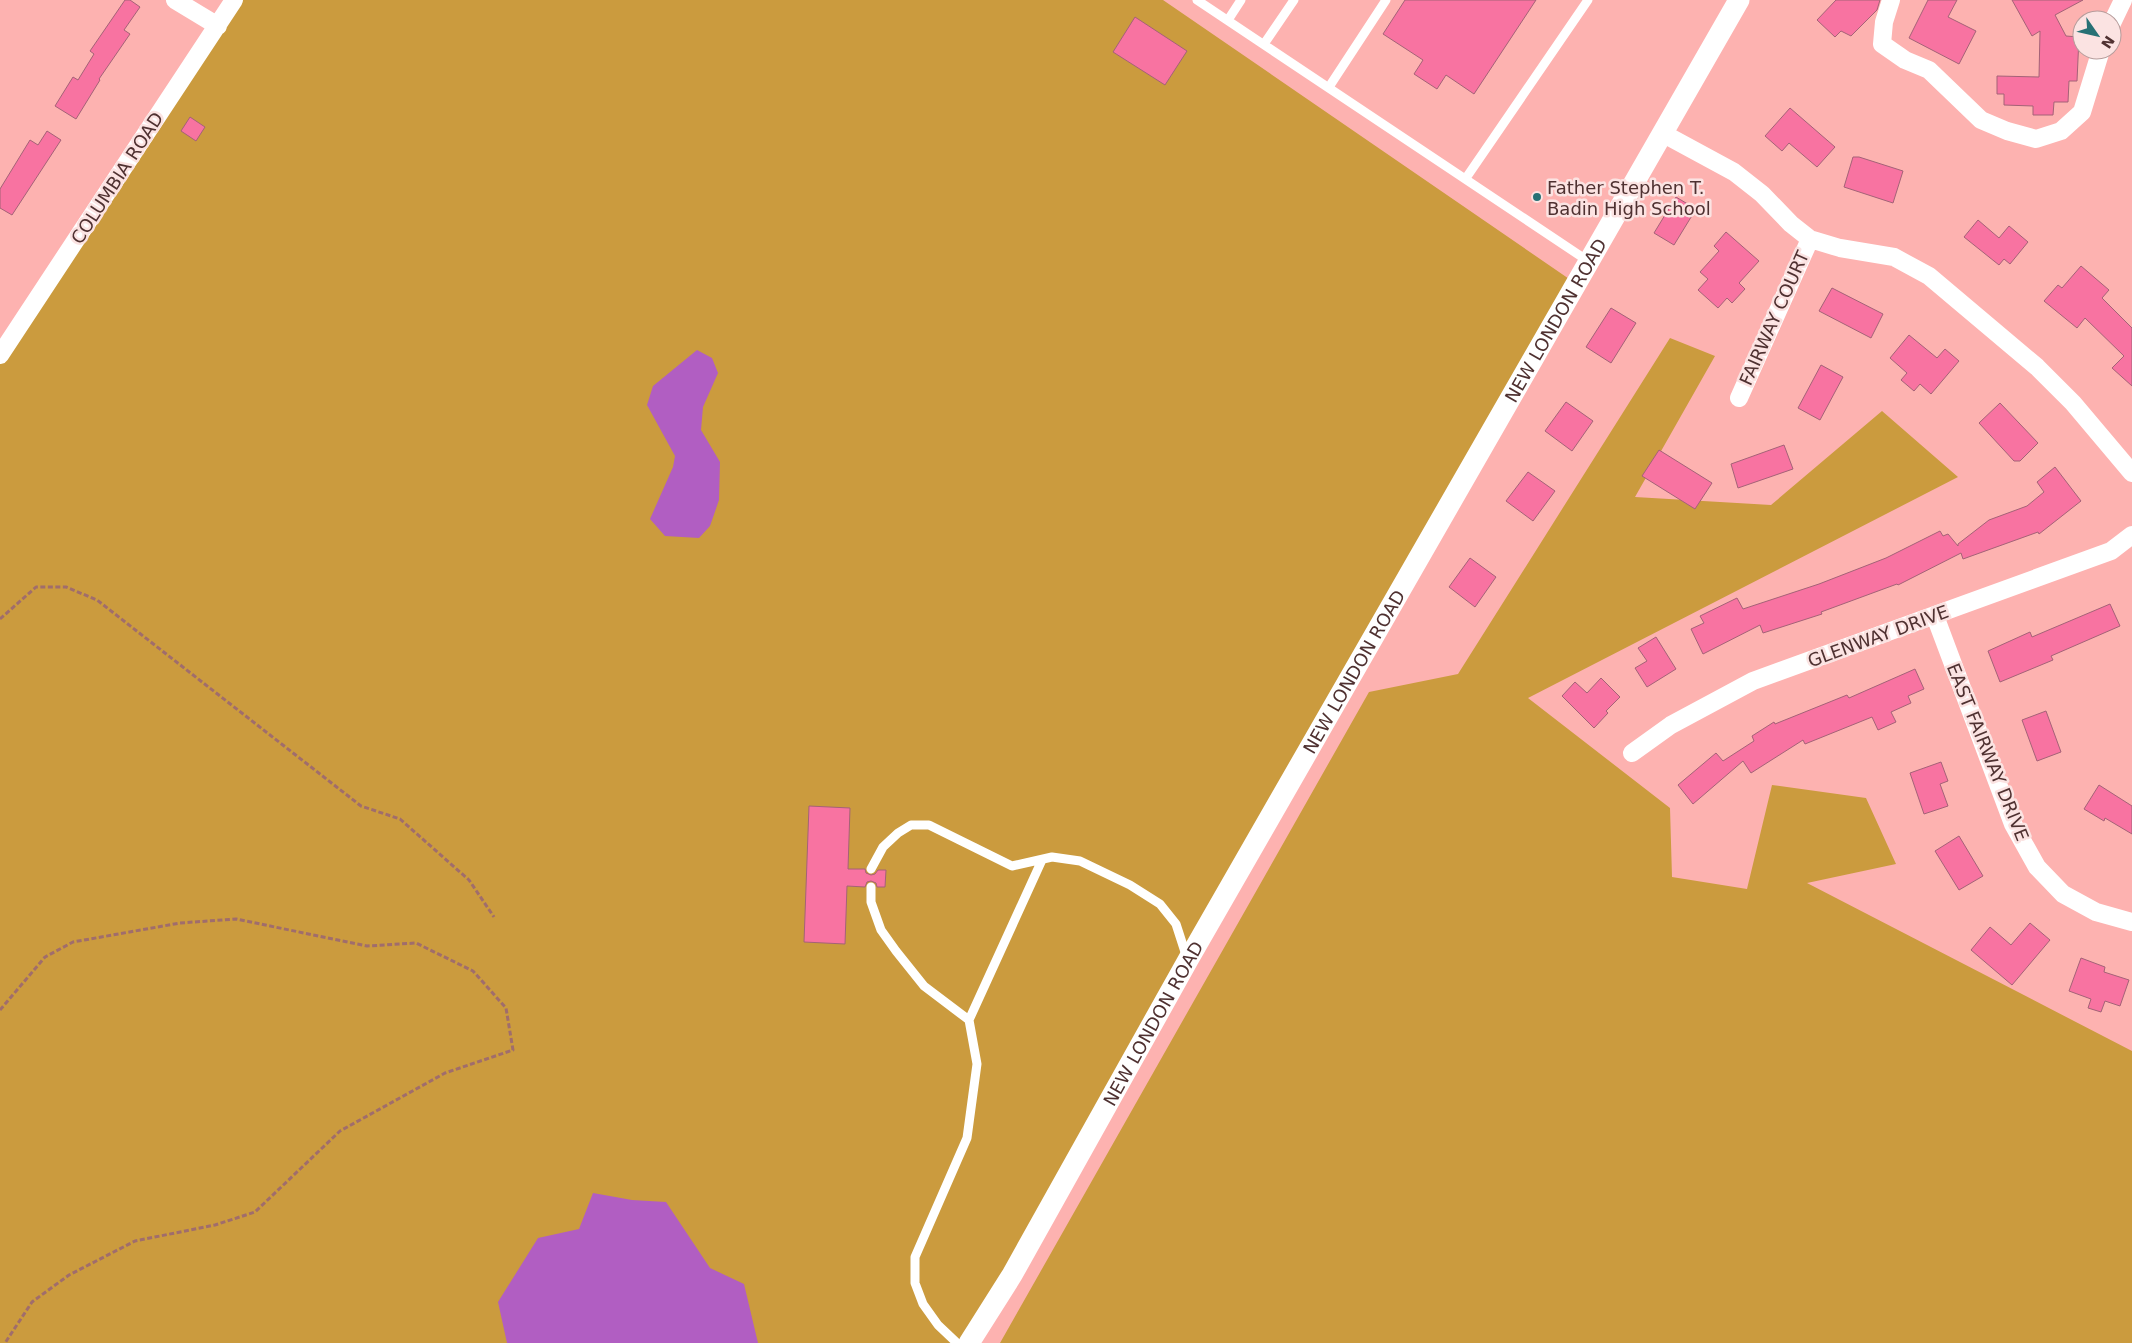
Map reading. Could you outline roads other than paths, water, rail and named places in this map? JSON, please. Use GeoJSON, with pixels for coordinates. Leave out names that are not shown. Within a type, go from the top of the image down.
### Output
{"type":"FeatureCollection","features":[{"type":"Feature","properties":{"kind":"street"},"geometry":{"type":"LineString","coordinates":[[175,0],[218,26]]}},
{"type":"Feature","properties":{"kind":"street","name":"COLUMBIA ROAD"},"geometry":{"type":"LineString","coordinates":[[0,355],[234,0]]}},
{"type":"Feature","properties":{"kind":"street","name":"NEW LONDON ROAD"},"geometry":{"type":"LineString","coordinates":[[969,1343],[1012,1275],[1188,960],[1588,260],[1739,0]]}},
{"type":"Feature","properties":{"kind":"street"},"geometry":{"type":"LineString","coordinates":[[1891,0],[1884,22],[1882,44],[1905,60],[1930,70],[1981,120],[2007,131],[2036,139],[2061,131],[2082,112],[2098,60]]}},
{"type":"Feature","properties":{"kind":"street"},"geometry":{"type":"LineString","coordinates":[[1662,133],[1734,172],[1762,194],[1791,224],[1810,239],[1840,248],[1894,257],[1929,276],[2037,367],[2073,403],[2132,473]]}},
{"type":"Feature","properties":{"kind":"street","name":"FAIRWAY COURT"},"geometry":{"type":"LineString","coordinates":[[1739,398],[1810,239]]}},
{"type":"Feature","properties":{"kind":"street","name":"GLENWAY DRIVE"},"geometry":{"type":"LineString","coordinates":[[1632,753],[1671,725],[1753,681],[2111,551],[2132,535]]}},
{"type":"Feature","properties":{"kind":"street","name":"EAST FAIRWAY DRIVE"},"geometry":{"type":"LineString","coordinates":[[1935,616],[2013,824],[2037,867],[2063,894],[2096,912],[2132,922]]}},
{"type":"Feature","properties":{"kind":"lane"},"geometry":{"type":"LineString","coordinates":[[1197,0],[1588,260]]}},
{"type":"Feature","properties":{"kind":"lane"},"geometry":{"type":"LineString","coordinates":[[1228,20],[1241,0]]}},
{"type":"Feature","properties":{"kind":"lane"},"geometry":{"type":"LineString","coordinates":[[1264,44],[1294,0]]}},
{"type":"Feature","properties":{"kind":"lane"},"geometry":{"type":"LineString","coordinates":[[1329,87],[1386,0]]}},
{"type":"Feature","properties":{"kind":"lane"},"geometry":{"type":"LineString","coordinates":[[1466,178],[1588,0]]}},
{"type":"Feature","properties":{"kind":"lane"},"geometry":{"type":"LineString","coordinates":[[872,869],[883,847],[898,833],[911,825],[929,825],[1012,866],[1052,857],[1080,861],[1130,885],[1160,904],[1176,924],[1188,960]]}},
{"type":"Feature","properties":{"kind":"lane"},"geometry":{"type":"LineString","coordinates":[[957,1343],[938,1325],[923,1304],[915,1282],[915,1257],[966,1138],[977,1064],[969,1020],[1042,860]]}},
{"type":"Feature","properties":{"kind":"lane"},"geometry":{"type":"LineString","coordinates":[[871,887],[871,902],[881,930],[896,952],[924,986],[969,1020]]}},
{"type":"Feature","properties":{"kind":"place","name":"Father Stephen T. Badin High School"},"geometry":{"type":"Point","coordinates":[1537,197]}}]}
